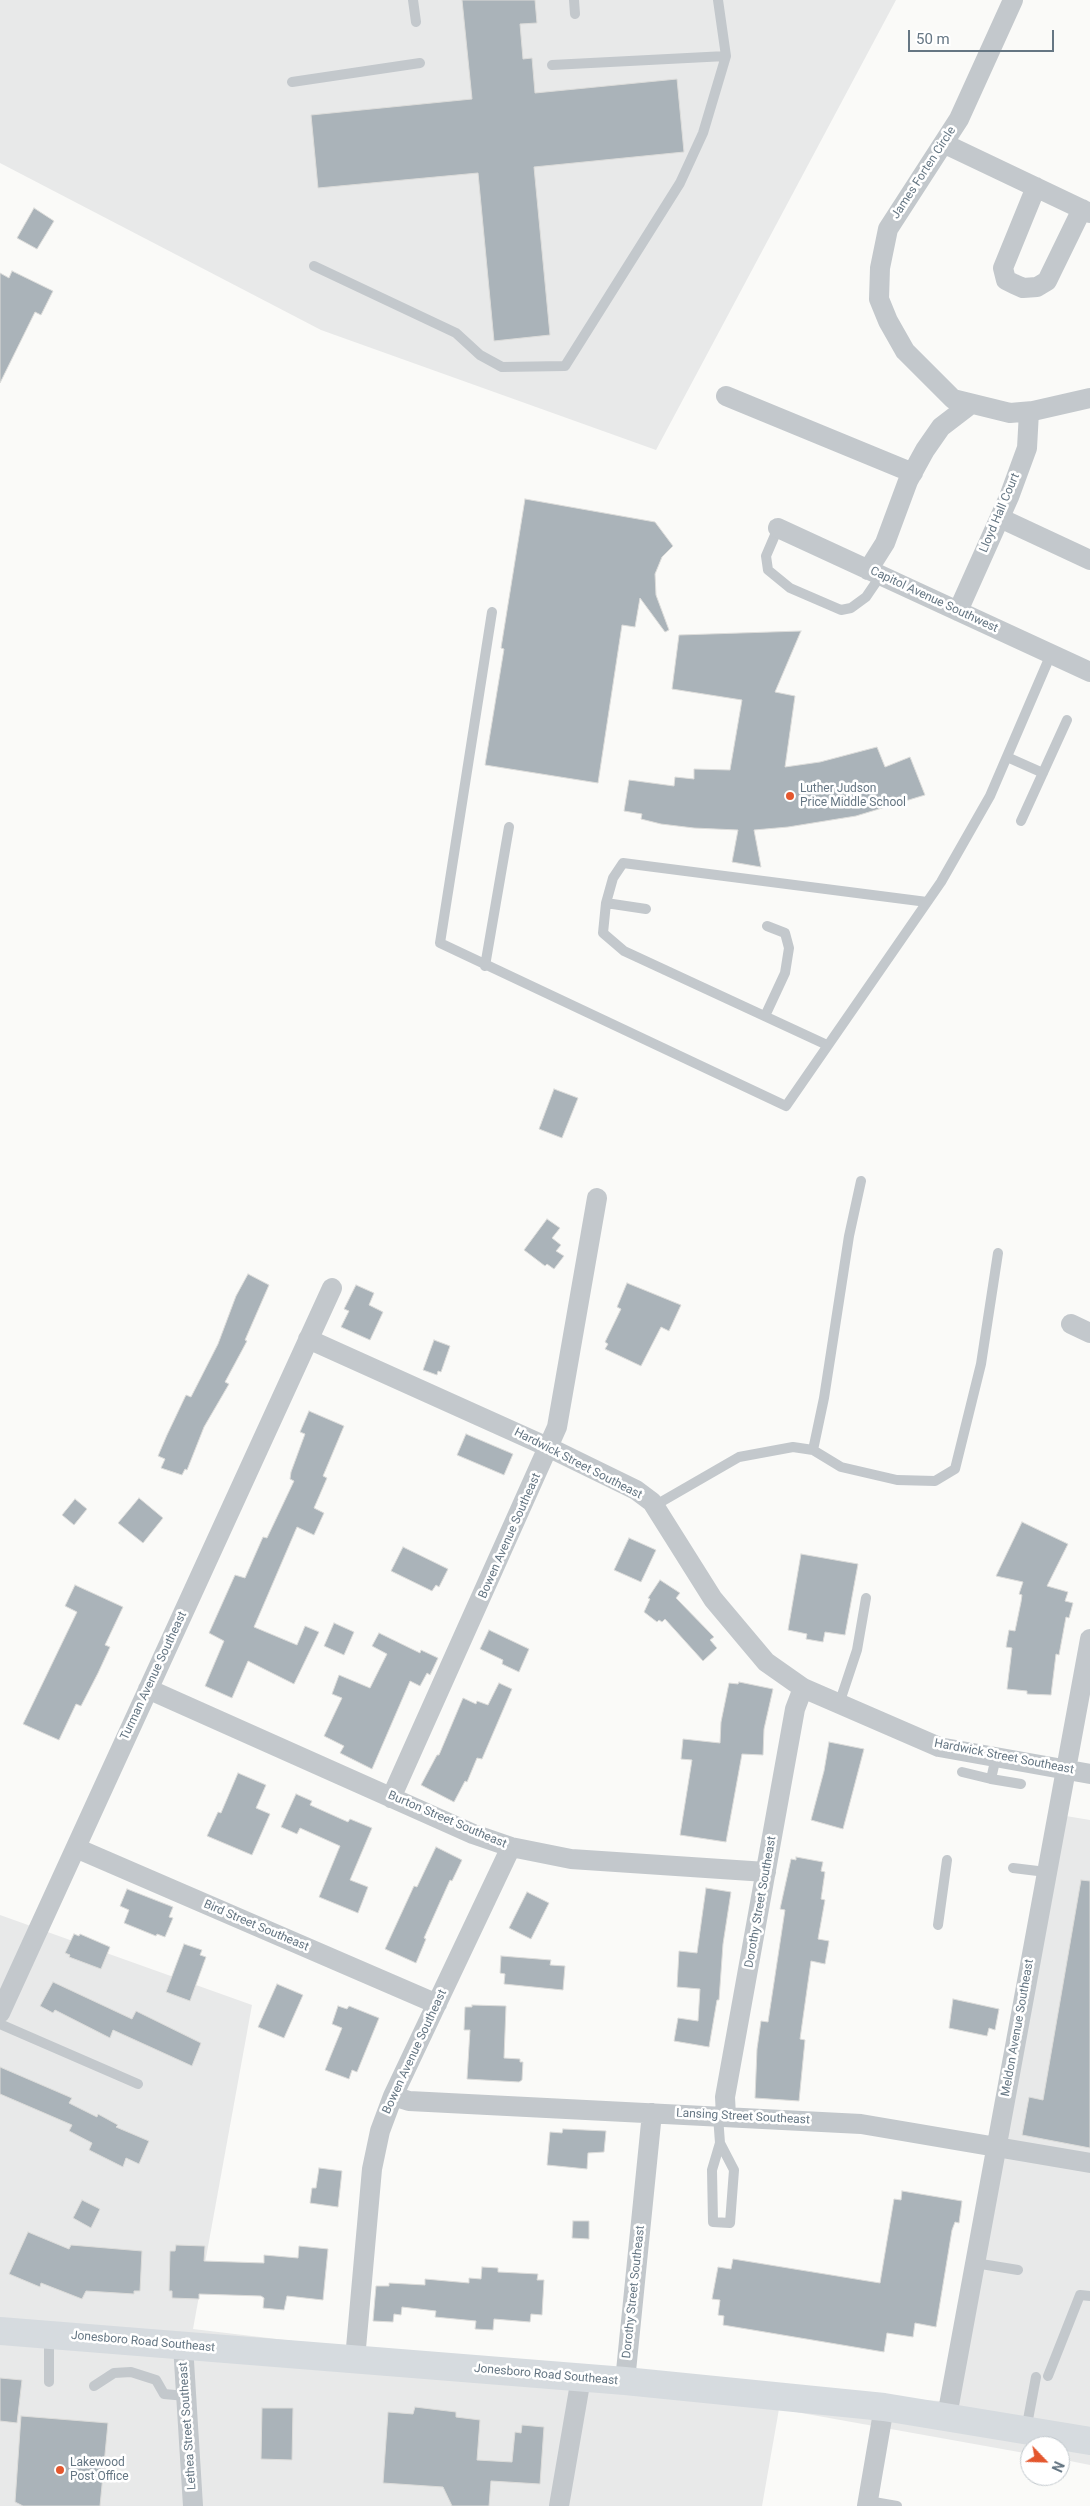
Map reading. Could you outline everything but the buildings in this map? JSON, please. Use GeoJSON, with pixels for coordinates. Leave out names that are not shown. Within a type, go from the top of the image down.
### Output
{"type":"FeatureCollection","features":[{"type":"Feature","properties":{"kind":"main road","name":"Jonesboro Road Southeast"},"geometry":{"type":"LineString","coordinates":[[0,2331],[625,2381],[884,2407],[1090,2441]]}},
{"type":"Feature","properties":{"kind":"street","name":"James Forten Circle"},"geometry":{"type":"LineString","coordinates":[[1013,0],[959,119],[945,144],[913,188],[888,229],[880,268],[879,299],[888,322],[905,351],[953,400],[1010,413],[1029,412],[1090,398]]}},
{"type":"Feature","properties":{"kind":"street"},"geometry":{"type":"LineString","coordinates":[[945,144],[1036,187],[1086,211],[1047,281],[1036,287],[1023,288],[1006,280],[1003,268],[1036,187]]}},
{"type":"Feature","properties":{"kind":"street"},"geometry":{"type":"LineString","coordinates":[[726,396],[913,472]]}},
{"type":"Feature","properties":{"kind":"street"},"geometry":{"type":"LineString","coordinates":[[875,572],[913,472],[941,427],[971,404]]}},
{"type":"Feature","properties":{"kind":"street","name":"Lloyd Hall Court"},"geometry":{"type":"LineString","coordinates":[[958,611],[1000,518],[1027,448],[1029,412]]}},
{"type":"Feature","properties":{"kind":"street"},"geometry":{"type":"LineString","coordinates":[[1000,518],[1090,560]]}},
{"type":"Feature","properties":{"kind":"street","name":"Capitol Avenue Southwest"},"geometry":{"type":"LineString","coordinates":[[778,528],[1090,672]]}},
{"type":"Feature","properties":{"kind":"street","name":"Bowen Avenue Southeast"},"geometry":{"type":"LineString","coordinates":[[391,1798],[550,1448],[557,1427],[597,1198]]}},
{"type":"Feature","properties":{"kind":"street","name":"Turman Avenue Southeast"},"geometry":{"type":"LineString","coordinates":[[0,2013],[332,1288]]}},
{"type":"Feature","properties":{"kind":"street"},"geometry":{"type":"LineString","coordinates":[[1071,1324],[1090,1333]]}},
{"type":"Feature","properties":{"kind":"street","name":"Hardwick Street Southeast"},"geometry":{"type":"LineString","coordinates":[[308,1339],[550,1448],[636,1490],[654,1506],[712,1599],[766,1662],[803,1688],[939,1746],[1090,1774]]}},
{"type":"Feature","properties":{"kind":"street","name":"Meldon Avenue Southeast"},"geometry":{"type":"LineString","coordinates":[[947,2416],[1064,1770],[1090,1639]]}},
{"type":"Feature","properties":{"kind":"street","name":"Dorothy Street Southeast"},"geometry":{"type":"LineString","coordinates":[[722,2116],[795,1709],[803,1688]]}},
{"type":"Feature","properties":{"kind":"street","name":"Burton Street Southeast"},"geometry":{"type":"LineString","coordinates":[[148,1689],[473,1834],[511,1847],[571,1859],[766,1872]]}},
{"type":"Feature","properties":{"kind":"street","name":"Bowen Avenue Southeast"},"geometry":{"type":"LineString","coordinates":[[355,2359],[372,2168],[380,2131],[393,2096],[511,1847]]}},
{"type":"Feature","properties":{"kind":"street","name":"Bird Street Southeast"},"geometry":{"type":"LineString","coordinates":[[76,1848],[437,2004]]}},
{"type":"Feature","properties":{"kind":"street","name":"Lansing Street Southeast"},"geometry":{"type":"LineString","coordinates":[[393,2096],[409,2101],[861,2124],[1090,2163]]}},
{"type":"Feature","properties":{"kind":"street","name":"Dorothy Street Southeast"},"geometry":{"type":"LineString","coordinates":[[625,2381],[652,2113]]}},
{"type":"Feature","properties":{"kind":"street","name":"Lethea Street Southeast"},"geometry":{"type":"LineString","coordinates":[[183,2345],[193,2506]]}},
{"type":"Feature","properties":{"kind":"street"},"geometry":{"type":"LineString","coordinates":[[559,2506],[581,2378]]}},
{"type":"Feature","properties":{"kind":"street"},"geometry":{"type":"LineString","coordinates":[[868,2504],[884,2407]]}},
{"type":"Feature","properties":{"kind":"lane"},"geometry":{"type":"LineString","coordinates":[[413,0],[416,22]]}},
{"type":"Feature","properties":{"kind":"lane"},"geometry":{"type":"LineString","coordinates":[[574,0],[575,14]]}},
{"type":"Feature","properties":{"kind":"lane"},"geometry":{"type":"LineString","coordinates":[[314,266],[456,333],[480,356],[502,366],[565,366],[680,182],[703,133],[726,56],[718,0]]}},
{"type":"Feature","properties":{"kind":"lane"},"geometry":{"type":"LineString","coordinates":[[552,65],[726,56]]}},
{"type":"Feature","properties":{"kind":"lane"},"geometry":{"type":"LineString","coordinates":[[292,82],[420,63]]}},
{"type":"Feature","properties":{"kind":"lane"},"geometry":{"type":"LineString","coordinates":[[778,528],[766,556],[768,570],[790,588],[841,610],[851,608],[866,597],[875,572]]}},
{"type":"Feature","properties":{"kind":"lane"},"geometry":{"type":"LineString","coordinates":[[492,612],[440,943],[485,966],[786,1106],[927,902],[990,796],[1051,654]]}},
{"type":"Feature","properties":{"kind":"lane"},"geometry":{"type":"LineString","coordinates":[[1021,821],[1067,720]]}},
{"type":"Feature","properties":{"kind":"lane"},"geometry":{"type":"LineString","coordinates":[[1007,757],[1043,773]]}},
{"type":"Feature","properties":{"kind":"lane"},"geometry":{"type":"LineString","coordinates":[[485,966],[509,827]]}},
{"type":"Feature","properties":{"kind":"lane"},"geometry":{"type":"LineString","coordinates":[[827,1045],[624,951],[603,933],[606,903],[613,878],[623,863],[927,902]]}},
{"type":"Feature","properties":{"kind":"lane"},"geometry":{"type":"LineString","coordinates":[[606,903],[646,908]]}},
{"type":"Feature","properties":{"kind":"lane"},"geometry":{"type":"LineString","coordinates":[[766,1016],[785,973],[789,948],[785,933],[767,926]]}},
{"type":"Feature","properties":{"kind":"lane"},"geometry":{"type":"LineString","coordinates":[[813,1450],[824,1398],[849,1236],[861,1181]]}},
{"type":"Feature","properties":{"kind":"lane"},"geometry":{"type":"LineString","coordinates":[[654,1506],[739,1457],[793,1447],[813,1450],[841,1467],[897,1480],[935,1481],[955,1469],[981,1364],[998,1253]]}},
{"type":"Feature","properties":{"kind":"lane"},"geometry":{"type":"LineString","coordinates":[[839,1704],[857,1650],[866,1598]]}},
{"type":"Feature","properties":{"kind":"lane"},"geometry":{"type":"LineString","coordinates":[[991,1779],[996,1757]]}},
{"type":"Feature","properties":{"kind":"lane"},"geometry":{"type":"LineString","coordinates":[[962,1772],[1022,1784]]}},
{"type":"Feature","properties":{"kind":"lane"},"geometry":{"type":"LineString","coordinates":[[938,1925],[947,1860]]}},
{"type":"Feature","properties":{"kind":"lane"},"geometry":{"type":"LineString","coordinates":[[1012,1868],[1046,1872]]}},
{"type":"Feature","properties":{"kind":"lane"},"geometry":{"type":"LineString","coordinates":[[0,2024],[138,2084]]}},
{"type":"Feature","properties":{"kind":"lane"},"geometry":{"type":"LineString","coordinates":[[720,2143],[734,2170],[730,2223],[713,2222],[712,2170],[720,2143],[722,2116]]}},
{"type":"Feature","properties":{"kind":"lane"},"geometry":{"type":"LineString","coordinates":[[975,2263],[1018,2270]]}},
{"type":"Feature","properties":{"kind":"lane"},"geometry":{"type":"LineString","coordinates":[[1048,2376],[1080,2295],[1090,2296]]}},
{"type":"Feature","properties":{"kind":"lane"},"geometry":{"type":"LineString","coordinates":[[49,2335],[49,2382]]}},
{"type":"Feature","properties":{"kind":"lane"},"geometry":{"type":"LineString","coordinates":[[94,2386],[114,2373],[131,2372],[156,2380],[164,2394],[186,2396]]}},
{"type":"Feature","properties":{"kind":"lane"},"geometry":{"type":"LineString","coordinates":[[1026,2430],[1036,2377]]}},
{"type":"Feature","properties":{"kind":"lane"},"geometry":{"type":"LineString","coordinates":[[868,2504],[897,2506]]}},
{"type":"Feature","properties":{"kind":"shaded area"},"geometry":{"type":"Polygon","coordinates":[[[0,0],[896,0],[656,450],[321,330],[0,163],[0,0]]]}},
{"type":"Feature","properties":{"kind":"shaded area"},"geometry":{"type":"Polygon","coordinates":[[[1060,1815],[1090,1820],[1090,2465],[1070,2461],[1070,2436],[1020,2436],[1020,2452],[779,2409],[762,2506],[0,2506],[0,1915],[252,2005],[193,2329],[604,2378],[954,2402],[1060,1815]]]}},
{"type":"Feature","properties":{"kind":"place","name":"Luther Judson Price Middle School"},"geometry":{"type":"Point","coordinates":[790,796]}},
{"type":"Feature","properties":{"kind":"place","name":"Lakewood Post Office"},"geometry":{"type":"Point","coordinates":[60,2470]}}]}
